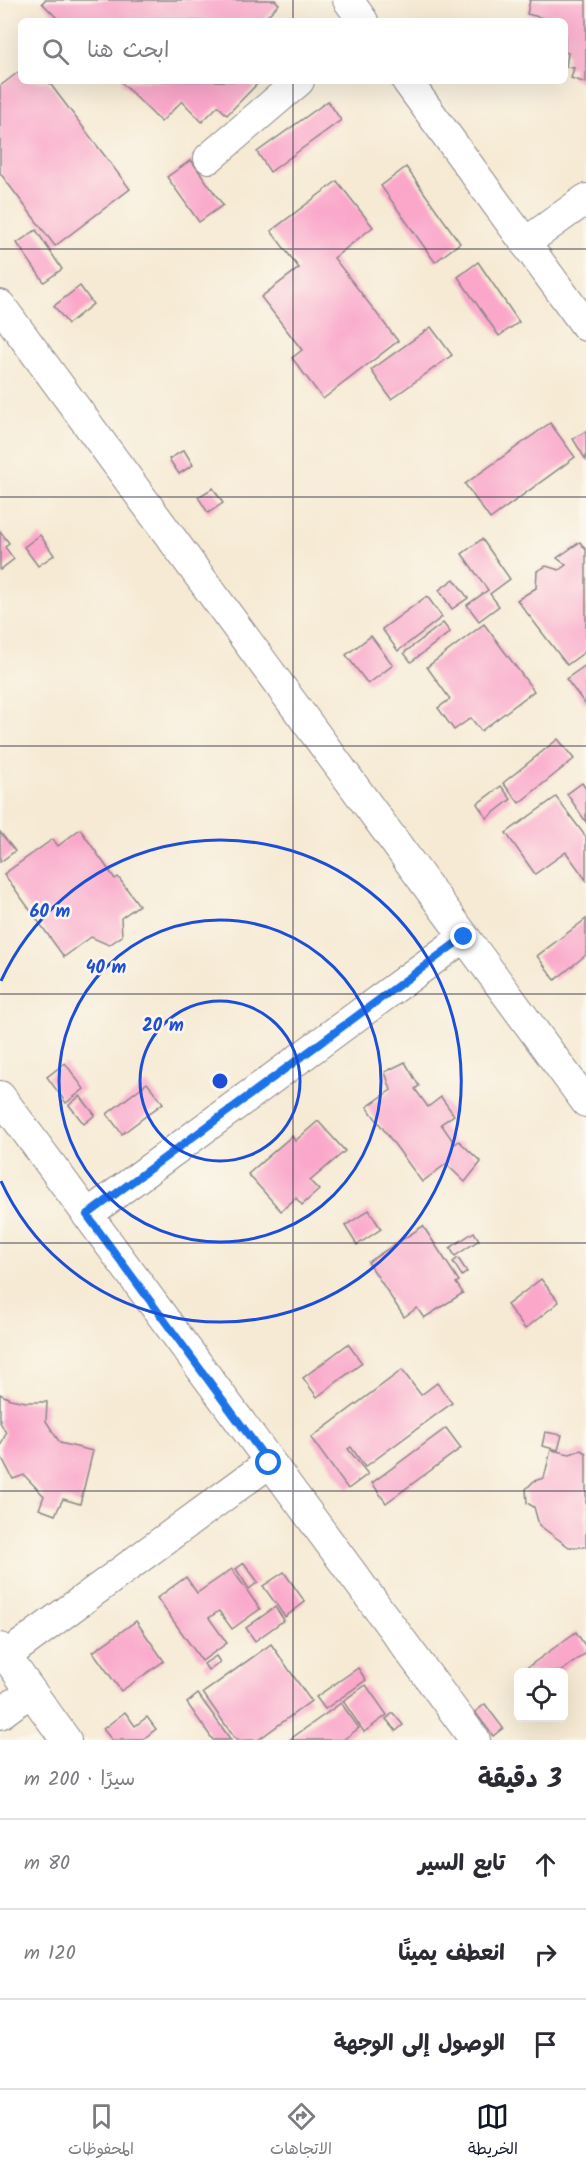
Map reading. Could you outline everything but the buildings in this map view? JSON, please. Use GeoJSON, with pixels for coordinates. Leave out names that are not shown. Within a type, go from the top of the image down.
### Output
{"type":"FeatureCollection","features":[{"type":"Feature","properties":{"kind":"street"},"geometry":{"type":"LineString","coordinates":[[209,158],[295,84]]}},
{"type":"Feature","properties":{"kind":"street"},"geometry":{"type":"LineString","coordinates":[[409,84],[586,326]]}},
{"type":"Feature","properties":{"kind":"street"},"geometry":{"type":"LineString","coordinates":[[525,243],[586,199]]}},
{"type":"Feature","properties":{"kind":"street"},"geometry":{"type":"LineString","coordinates":[[0,305],[586,1102]]}},
{"type":"Feature","properties":{"kind":"street"},"geometry":{"type":"LineString","coordinates":[[87,1215],[464,937]]}},
{"type":"Feature","properties":{"kind":"street"},"geometry":{"type":"LineString","coordinates":[[0,1096],[475,1740]]}},
{"type":"Feature","properties":{"kind":"street"},"geometry":{"type":"LineString","coordinates":[[66,1740],[3,1652],[269,1463]]}},
{"type":"Feature","properties":{"kind":"street"},"geometry":{"type":"LineString","coordinates":[[0,1714],[30,1692]]}},
{"type":"Feature","properties":{"kind":"route"},"geometry":{"type":"LineString","coordinates":[[269,1463],[87,1215],[464,937]]}}]}
